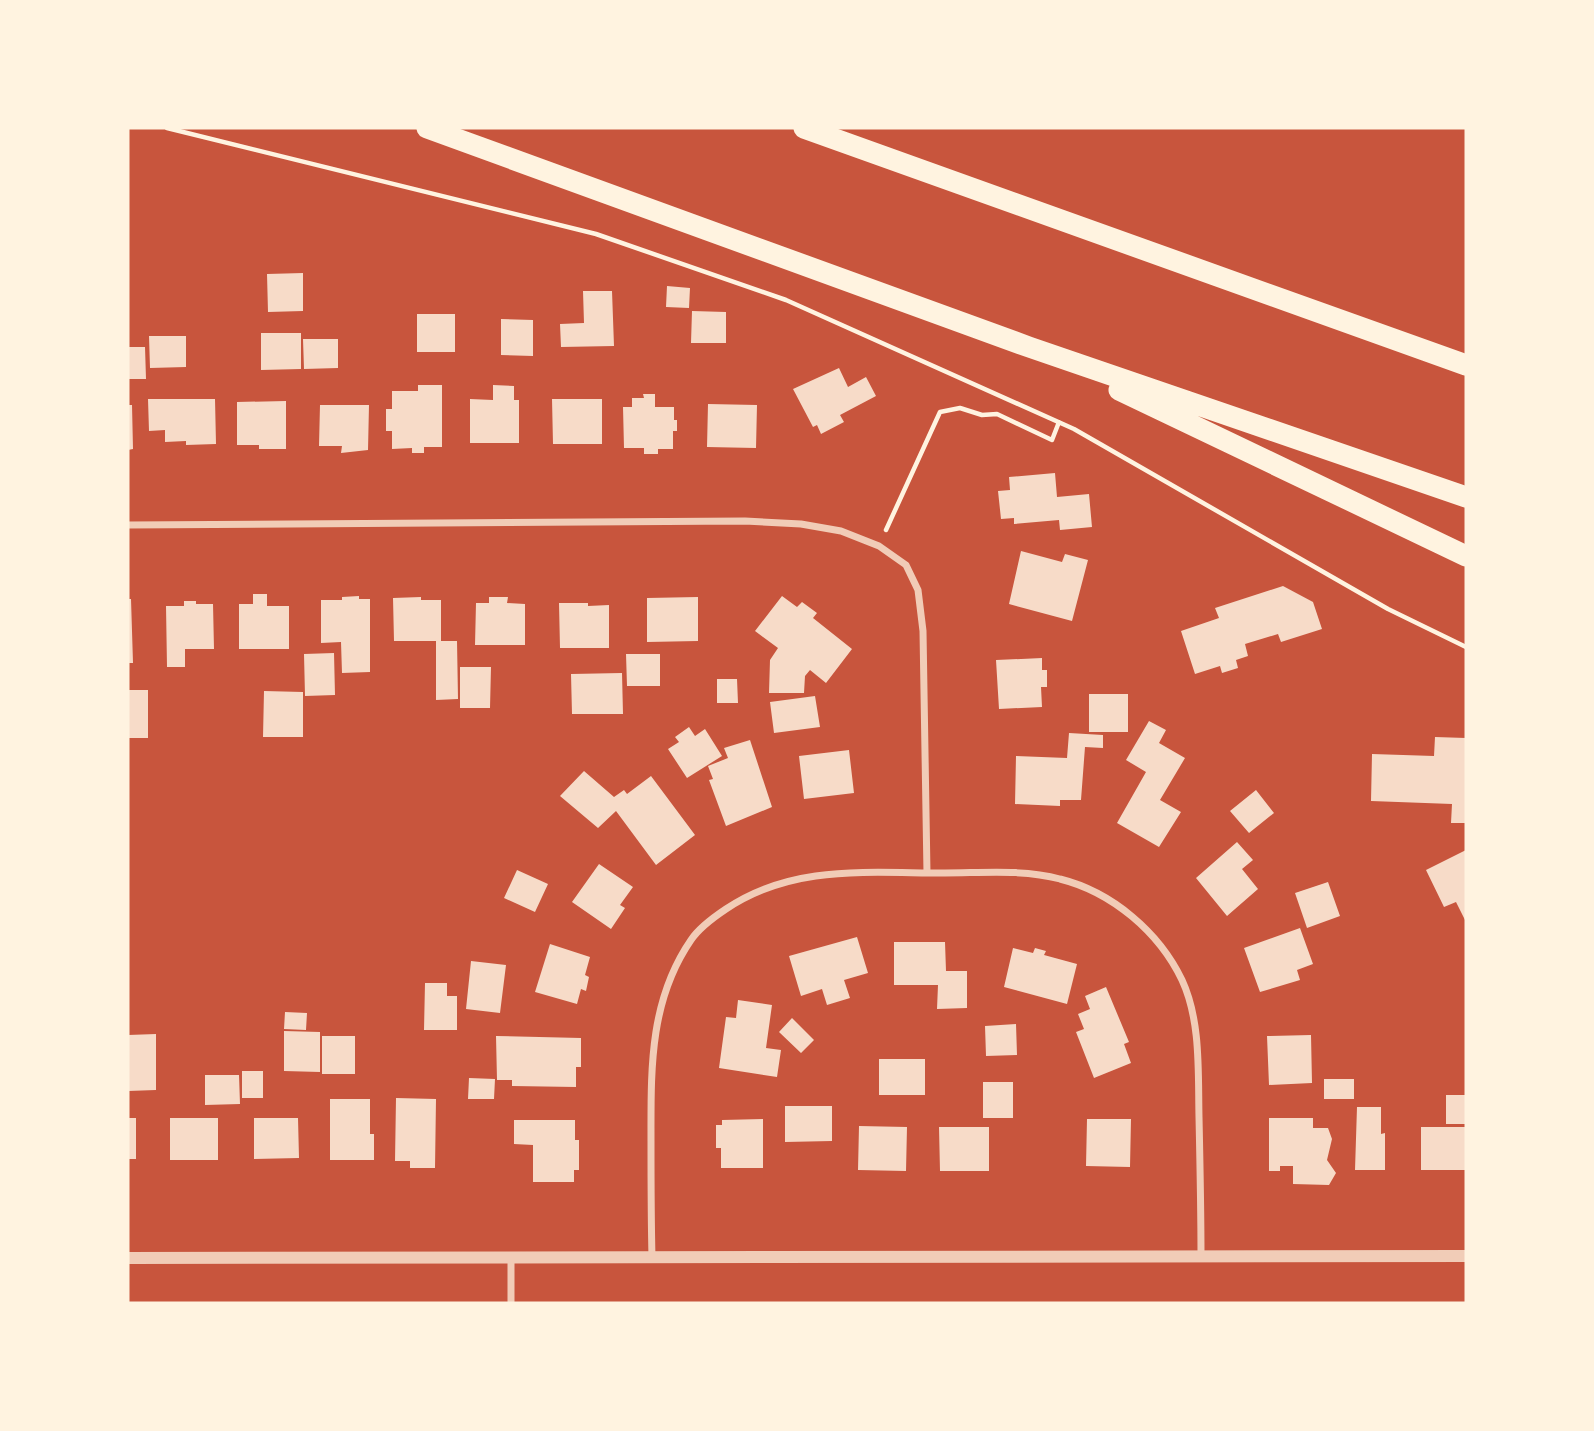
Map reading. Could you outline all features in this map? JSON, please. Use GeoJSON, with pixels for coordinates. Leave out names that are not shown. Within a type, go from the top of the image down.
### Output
{"type":"FeatureCollection","features":[{"type":"Feature","properties":{"kind":"highway"},"geometry":{"type":"LineString","coordinates":[[427,128],[1029,347],[1466,497]]}},
{"type":"Feature","properties":{"kind":"highway"},"geometry":{"type":"LineString","coordinates":[[804,128],[1466,365]]}},
{"type":"Feature","properties":{"kind":"highway"},"geometry":{"type":"LineString","coordinates":[[1029,347],[1466,556]]}},
{"type":"Feature","properties":{"kind":"street"},"geometry":{"type":"LineString","coordinates":[[128,525],[745,522],[802,524],[841,531],[879,546],[906,565],[918,590],[923,631],[927,873]]}},
{"type":"Feature","properties":{"kind":"street"},"geometry":{"type":"LineString","coordinates":[[652,1257],[651,1062],[660,1008],[675,965],[693,936],[745,896],[775,883],[858,872],[1018,873],[1060,879],[1105,897],[1140,923],[1168,955],[1182,981],[1192,1012],[1198,1053],[1201,1256]]}},
{"type":"Feature","properties":{"kind":"street"},"geometry":{"type":"LineString","coordinates":[[128,1258],[1466,1256]]}},
{"type":"Feature","properties":{"kind":"street"},"geometry":{"type":"LineString","coordinates":[[511,1257],[511,1303]]}},
{"type":"Feature","properties":{"kind":"path"},"geometry":{"type":"LineString","coordinates":[[167,128],[596,234],[786,300],[1059,422],[1388,609],[1466,647]]}},
{"type":"Feature","properties":{"kind":"path"},"geometry":{"type":"LineString","coordinates":[[879,546],[940,412],[960,408],[982,415],[997,414],[1052,440],[1059,422]]}},
{"type":"Feature","properties":{"kind":"building"},"geometry":{"type":"Polygon","coordinates":[[[303,273],[303,311],[268,312],[267,274],[303,273]]]}},
{"type":"Feature","properties":{"kind":"building"},"geometry":{"type":"Polygon","coordinates":[[[667,286],[690,288],[689,308],[666,307],[667,286]]]}},
{"type":"Feature","properties":{"kind":"building"},"geometry":{"type":"Polygon","coordinates":[[[583,291],[612,291],[614,346],[561,347],[560,324],[584,323],[583,291]]]}},
{"type":"Feature","properties":{"kind":"building"},"geometry":{"type":"Polygon","coordinates":[[[692,311],[726,312],[726,343],[691,343],[692,311]]]}},
{"type":"Feature","properties":{"kind":"building"},"geometry":{"type":"Polygon","coordinates":[[[417,314],[455,314],[455,352],[417,352],[417,314]]]}},
{"type":"Feature","properties":{"kind":"building"},"geometry":{"type":"Polygon","coordinates":[[[501,319],[533,320],[533,356],[501,355],[501,319]]]}},
{"type":"Feature","properties":{"kind":"building"},"geometry":{"type":"Polygon","coordinates":[[[261,333],[301,333],[301,369],[261,370],[261,333]]]}},
{"type":"Feature","properties":{"kind":"building"},"geometry":{"type":"Polygon","coordinates":[[[149,336],[186,336],[186,367],[150,368],[149,336]]]}},
{"type":"Feature","properties":{"kind":"building"},"geometry":{"type":"Polygon","coordinates":[[[303,339],[338,339],[338,368],[304,369],[303,339]]]}},
{"type":"Feature","properties":{"kind":"building"},"geometry":{"type":"Polygon","coordinates":[[[128,347],[145,347],[146,379],[129,379],[128,347]]]}},
{"type":"Feature","properties":{"kind":"building"},"geometry":{"type":"Polygon","coordinates":[[[839,368],[848,387],[866,377],[876,396],[840,415],[844,422],[821,434],[817,425],[813,427],[793,389],[839,368]]]}},
{"type":"Feature","properties":{"kind":"building"},"geometry":{"type":"Polygon","coordinates":[[[418,385],[442,385],[442,447],[424,447],[424,453],[412,453],[412,448],[392,449],[392,431],[386,431],[386,409],[392,409],[392,391],[418,391],[418,385]]]}},
{"type":"Feature","properties":{"kind":"building"},"geometry":{"type":"Polygon","coordinates":[[[493,385],[514,386],[514,400],[519,400],[519,443],[470,443],[470,399],[493,400],[493,385]]]}},
{"type":"Feature","properties":{"kind":"building"},"geometry":{"type":"Polygon","coordinates":[[[643,394],[655,394],[655,407],[674,407],[677,431],[673,431],[673,449],[658,449],[658,454],[644,454],[644,448],[624,448],[623,407],[632,407],[632,398],[644,398],[643,394]]]}},
{"type":"Feature","properties":{"kind":"building"},"geometry":{"type":"Polygon","coordinates":[[[148,399],[215,399],[216,444],[186,445],[186,441],[165,442],[165,430],[149,431],[148,399]]]}},
{"type":"Feature","properties":{"kind":"building"},"geometry":{"type":"Polygon","coordinates":[[[552,399],[602,399],[602,444],[553,444],[552,399]]]}},
{"type":"Feature","properties":{"kind":"building"},"geometry":{"type":"Polygon","coordinates":[[[286,401],[286,449],[259,449],[259,445],[237,445],[237,402],[286,401]]]}},
{"type":"Feature","properties":{"kind":"building"},"geometry":{"type":"Polygon","coordinates":[[[708,404],[757,405],[756,448],[707,447],[708,404]]]}},
{"type":"Feature","properties":{"kind":"building"},"geometry":{"type":"Polygon","coordinates":[[[128,405],[132,405],[133,449],[128,450],[128,405]]]}},
{"type":"Feature","properties":{"kind":"building"},"geometry":{"type":"Polygon","coordinates":[[[320,405],[369,405],[368,450],[341,453],[342,446],[319,446],[320,405]]]}},
{"type":"Feature","properties":{"kind":"building"},"geometry":{"type":"Polygon","coordinates":[[[1055,473],[1057,497],[1089,494],[1092,527],[1060,530],[1059,520],[1014,524],[1014,518],[1001,519],[998,491],[1010,490],[1009,477],[1055,473]]]}},
{"type":"Feature","properties":{"kind":"building"},"geometry":{"type":"Polygon","coordinates":[[[1021,551],[1062,562],[1065,554],[1088,560],[1072,621],[1009,604],[1021,551]]]}},
{"type":"Feature","properties":{"kind":"building"},"geometry":{"type":"Polygon","coordinates":[[[1283,586],[1313,602],[1322,629],[1281,642],[1278,634],[1245,644],[1248,656],[1236,660],[1238,668],[1222,673],[1220,666],[1195,674],[1181,631],[1219,618],[1215,608],[1283,586]]]}},
{"type":"Feature","properties":{"kind":"building"},"geometry":{"type":"Polygon","coordinates":[[[253,594],[267,594],[267,606],[289,606],[289,649],[239,649],[239,604],[253,604],[253,594]]]}},
{"type":"Feature","properties":{"kind":"building"},"geometry":{"type":"Polygon","coordinates":[[[359,596],[359,599],[370,599],[370,672],[342,673],[341,642],[321,643],[321,600],[342,600],[342,597],[359,596]]]}},
{"type":"Feature","properties":{"kind":"building"},"geometry":{"type":"Polygon","coordinates":[[[782,596],[797,607],[802,602],[817,613],[813,618],[852,649],[826,683],[810,670],[805,676],[804,693],[769,693],[770,660],[778,648],[755,631],[782,596]]]}},
{"type":"Feature","properties":{"kind":"building"},"geometry":{"type":"Polygon","coordinates":[[[421,597],[421,600],[441,600],[441,641],[457,641],[458,699],[436,700],[436,641],[394,641],[393,598],[421,597]]]}},
{"type":"Feature","properties":{"kind":"building"},"geometry":{"type":"Polygon","coordinates":[[[489,597],[508,597],[507,603],[525,604],[525,645],[475,645],[476,603],[489,603],[489,597]]]}},
{"type":"Feature","properties":{"kind":"building"},"geometry":{"type":"Polygon","coordinates":[[[698,597],[698,641],[647,642],[647,598],[698,597]]]}},
{"type":"Feature","properties":{"kind":"building"},"geometry":{"type":"Polygon","coordinates":[[[128,599],[131,599],[133,663],[128,663],[128,599]]]}},
{"type":"Feature","properties":{"kind":"building"},"geometry":{"type":"Polygon","coordinates":[[[184,601],[213,604],[214,649],[185,649],[185,667],[167,667],[166,606],[184,606],[184,601]]]}},
{"type":"Feature","properties":{"kind":"building"},"geometry":{"type":"Polygon","coordinates":[[[559,603],[609,605],[609,648],[560,648],[559,603]]]}},
{"type":"Feature","properties":{"kind":"building"},"geometry":{"type":"Polygon","coordinates":[[[334,653],[335,695],[305,696],[304,654],[334,653]]]}},
{"type":"Feature","properties":{"kind":"building"},"geometry":{"type":"Polygon","coordinates":[[[626,654],[660,654],[660,686],[627,686],[626,654]]]}},
{"type":"Feature","properties":{"kind":"building"},"geometry":{"type":"Polygon","coordinates":[[[1042,658],[1042,670],[1047,670],[1047,687],[1041,687],[1042,707],[999,709],[996,660],[1042,658]]]}},
{"type":"Feature","properties":{"kind":"building"},"geometry":{"type":"Polygon","coordinates":[[[460,667],[491,667],[490,708],[460,708],[460,667]]]}},
{"type":"Feature","properties":{"kind":"building"},"geometry":{"type":"Polygon","coordinates":[[[622,673],[623,714],[572,714],[571,674],[622,673]]]}},
{"type":"Feature","properties":{"kind":"building"},"geometry":{"type":"Polygon","coordinates":[[[717,679],[737,679],[738,703],[717,703],[717,679]]]}},
{"type":"Feature","properties":{"kind":"building"},"geometry":{"type":"Polygon","coordinates":[[[128,690],[148,690],[148,738],[128,738],[128,690]]]}},
{"type":"Feature","properties":{"kind":"building"},"geometry":{"type":"Polygon","coordinates":[[[264,691],[303,692],[303,737],[263,737],[264,691]]]}},
{"type":"Feature","properties":{"kind":"building"},"geometry":{"type":"Polygon","coordinates":[[[1089,694],[1128,694],[1128,732],[1089,732],[1089,694]]]}},
{"type":"Feature","properties":{"kind":"building"},"geometry":{"type":"Polygon","coordinates":[[[815,696],[820,727],[774,733],[770,702],[815,696]]]}},
{"type":"Feature","properties":{"kind":"building"},"geometry":{"type":"Polygon","coordinates":[[[1149,721],[1166,730],[1159,743],[1185,758],[1160,800],[1181,812],[1159,847],[1117,823],[1146,772],[1126,760],[1149,721]]]}},
{"type":"Feature","properties":{"kind":"building"},"geometry":{"type":"Polygon","coordinates":[[[689,727],[695,736],[705,729],[722,756],[687,778],[668,749],[679,742],[675,737],[689,727]]]}},
{"type":"Feature","properties":{"kind":"building"},"geometry":{"type":"Polygon","coordinates":[[[1069,733],[1103,735],[1103,748],[1085,747],[1081,800],[1060,800],[1060,806],[1015,804],[1016,756],[1067,758],[1069,733]]]}},
{"type":"Feature","properties":{"kind":"building"},"geometry":{"type":"Polygon","coordinates":[[[1435,737],[1466,738],[1466,823],[1451,823],[1452,804],[1371,801],[1372,754],[1434,756],[1435,737]]]}},
{"type":"Feature","properties":{"kind":"building"},"geometry":{"type":"Polygon","coordinates":[[[750,740],[772,807],[726,826],[709,780],[713,779],[708,766],[728,758],[724,748],[750,740]]]}},
{"type":"Feature","properties":{"kind":"building"},"geometry":{"type":"Polygon","coordinates":[[[849,750],[854,793],[804,799],[799,756],[849,750]]]}},
{"type":"Feature","properties":{"kind":"building"},"geometry":{"type":"Polygon","coordinates":[[[584,771],[614,797],[624,790],[627,794],[651,776],[695,835],[656,865],[616,811],[598,828],[560,796],[584,771]]]}},
{"type":"Feature","properties":{"kind":"building"},"geometry":{"type":"Polygon","coordinates":[[[1256,790],[1274,813],[1249,833],[1230,811],[1256,790]]]}},
{"type":"Feature","properties":{"kind":"building"},"geometry":{"type":"Polygon","coordinates":[[[1237,842],[1253,860],[1242,869],[1258,889],[1227,916],[1196,878],[1237,842]]]}},
{"type":"Feature","properties":{"kind":"building"},"geometry":{"type":"Polygon","coordinates":[[[1466,850],[1466,922],[1456,902],[1444,907],[1426,870],[1466,850]]]}},
{"type":"Feature","properties":{"kind":"building"},"geometry":{"type":"Polygon","coordinates":[[[599,864],[633,887],[620,905],[625,908],[611,929],[572,902],[599,864]]]}},
{"type":"Feature","properties":{"kind":"building"},"geometry":{"type":"Polygon","coordinates":[[[517,870],[548,884],[535,912],[504,898],[517,870]]]}},
{"type":"Feature","properties":{"kind":"building"},"geometry":{"type":"Polygon","coordinates":[[[1328,882],[1340,916],[1307,928],[1295,893],[1328,882]]]}},
{"type":"Feature","properties":{"kind":"building"},"geometry":{"type":"Polygon","coordinates":[[[1300,928],[1313,964],[1297,970],[1300,980],[1260,992],[1244,948],[1300,928]]]}},
{"type":"Feature","properties":{"kind":"building"},"geometry":{"type":"Polygon","coordinates":[[[857,937],[868,973],[844,980],[850,998],[827,1005],[822,989],[801,996],[789,956],[857,937]]]}},
{"type":"Feature","properties":{"kind":"building"},"geometry":{"type":"Polygon","coordinates":[[[894,942],[945,942],[946,971],[967,971],[967,1008],[937,1009],[938,985],[894,985],[894,942]]]}},
{"type":"Feature","properties":{"kind":"building"},"geometry":{"type":"Polygon","coordinates":[[[550,944],[590,957],[585,975],[589,977],[586,991],[581,989],[577,1004],[535,992],[550,944]]]}},
{"type":"Feature","properties":{"kind":"building"},"geometry":{"type":"Polygon","coordinates":[[[1013,948],[1033,953],[1035,948],[1046,951],[1044,955],[1077,964],[1067,1004],[1004,987],[1013,948]]]}},
{"type":"Feature","properties":{"kind":"building"},"geometry":{"type":"Polygon","coordinates":[[[471,961],[506,965],[500,1013],[466,1009],[471,961]]]}},
{"type":"Feature","properties":{"kind":"building"},"geometry":{"type":"Polygon","coordinates":[[[425,983],[447,983],[447,996],[457,996],[457,1030],[424,1030],[425,983]]]}},
{"type":"Feature","properties":{"kind":"building"},"geometry":{"type":"Polygon","coordinates":[[[1106,987],[1129,1042],[1124,1044],[1131,1063],[1094,1078],[1076,1032],[1084,1029],[1078,1014],[1090,1009],[1085,996],[1106,987]]]}},
{"type":"Feature","properties":{"kind":"building"},"geometry":{"type":"Polygon","coordinates":[[[738,1000],[772,1005],[766,1048],[781,1050],[777,1077],[719,1068],[726,1017],[736,1018],[738,1000]]]}},
{"type":"Feature","properties":{"kind":"building"},"geometry":{"type":"Polygon","coordinates":[[[285,1012],[307,1013],[306,1030],[284,1029],[285,1012]]]}},
{"type":"Feature","properties":{"kind":"building"},"geometry":{"type":"Polygon","coordinates":[[[792,1018],[814,1040],[801,1053],[779,1032],[792,1018]]]}},
{"type":"Feature","properties":{"kind":"building"},"geometry":{"type":"Polygon","coordinates":[[[1016,1024],[1017,1055],[986,1056],[985,1026],[1016,1024]]]}},
{"type":"Feature","properties":{"kind":"building"},"geometry":{"type":"Polygon","coordinates":[[[284,1031],[320,1032],[320,1072],[284,1071],[284,1031]]]}},
{"type":"Feature","properties":{"kind":"building"},"geometry":{"type":"Polygon","coordinates":[[[156,1034],[156,1090],[128,1091],[128,1035],[156,1034]]]}},
{"type":"Feature","properties":{"kind":"building"},"geometry":{"type":"Polygon","coordinates":[[[1311,1035],[1312,1083],[1269,1085],[1267,1036],[1311,1035]]]}},
{"type":"Feature","properties":{"kind":"building"},"geometry":{"type":"Polygon","coordinates":[[[322,1036],[355,1036],[355,1074],[322,1074],[322,1036]]]}},
{"type":"Feature","properties":{"kind":"building"},"geometry":{"type":"Polygon","coordinates":[[[496,1036],[581,1038],[581,1067],[576,1067],[576,1087],[512,1086],[512,1080],[497,1080],[496,1036]]]}},
{"type":"Feature","properties":{"kind":"building"},"geometry":{"type":"Polygon","coordinates":[[[879,1059],[925,1059],[925,1095],[879,1095],[879,1059]]]}},
{"type":"Feature","properties":{"kind":"building"},"geometry":{"type":"Polygon","coordinates":[[[242,1071],[263,1071],[263,1098],[242,1098],[242,1071]]]}},
{"type":"Feature","properties":{"kind":"building"},"geometry":{"type":"Polygon","coordinates":[[[205,1075],[239,1075],[240,1104],[205,1105],[205,1075]]]}},
{"type":"Feature","properties":{"kind":"building"},"geometry":{"type":"Polygon","coordinates":[[[469,1078],[495,1079],[494,1099],[468,1099],[469,1078]]]}},
{"type":"Feature","properties":{"kind":"building"},"geometry":{"type":"Polygon","coordinates":[[[1324,1079],[1354,1079],[1354,1099],[1324,1099],[1324,1079]]]}},
{"type":"Feature","properties":{"kind":"building"},"geometry":{"type":"Polygon","coordinates":[[[983,1082],[1013,1082],[1013,1118],[983,1118],[983,1082]]]}},
{"type":"Feature","properties":{"kind":"building"},"geometry":{"type":"Polygon","coordinates":[[[1446,1095],[1466,1095],[1466,1124],[1446,1124],[1446,1095]]]}},
{"type":"Feature","properties":{"kind":"building"},"geometry":{"type":"Polygon","coordinates":[[[396,1098],[436,1099],[435,1168],[410,1168],[410,1161],[395,1161],[396,1098]]]}},
{"type":"Feature","properties":{"kind":"building"},"geometry":{"type":"Polygon","coordinates":[[[330,1099],[370,1099],[370,1134],[374,1134],[374,1160],[330,1160],[330,1099]]]}},
{"type":"Feature","properties":{"kind":"building"},"geometry":{"type":"Polygon","coordinates":[[[785,1106],[832,1106],[832,1141],[785,1142],[785,1106]]]}},
{"type":"Feature","properties":{"kind":"building"},"geometry":{"type":"Polygon","coordinates":[[[1357,1107],[1381,1107],[1381,1134],[1385,1133],[1385,1170],[1355,1170],[1357,1107]]]}},
{"type":"Feature","properties":{"kind":"building"},"geometry":{"type":"Polygon","coordinates":[[[128,1118],[136,1118],[136,1159],[128,1159],[128,1118]]]}},
{"type":"Feature","properties":{"kind":"building"},"geometry":{"type":"Polygon","coordinates":[[[170,1118],[218,1118],[218,1160],[170,1160],[170,1118]]]}},
{"type":"Feature","properties":{"kind":"building"},"geometry":{"type":"Polygon","coordinates":[[[254,1118],[298,1118],[299,1158],[254,1159],[254,1118]]]}},
{"type":"Feature","properties":{"kind":"building"},"geometry":{"type":"Polygon","coordinates":[[[1269,1118],[1313,1118],[1313,1128],[1328,1128],[1332,1139],[1327,1160],[1336,1173],[1329,1185],[1293,1184],[1293,1166],[1280,1166],[1280,1171],[1269,1171],[1269,1118]]]}},
{"type":"Feature","properties":{"kind":"building"},"geometry":{"type":"Polygon","coordinates":[[[763,1119],[763,1168],[721,1168],[721,1148],[716,1148],[716,1125],[722,1125],[722,1120],[763,1119]]]}},
{"type":"Feature","properties":{"kind":"building"},"geometry":{"type":"Polygon","coordinates":[[[1087,1119],[1131,1119],[1130,1167],[1086,1166],[1087,1119]]]}},
{"type":"Feature","properties":{"kind":"building"},"geometry":{"type":"Polygon","coordinates":[[[514,1120],[575,1120],[575,1140],[579,1140],[579,1170],[574,1170],[574,1182],[533,1182],[533,1145],[514,1144],[514,1120]]]}},
{"type":"Feature","properties":{"kind":"building"},"geometry":{"type":"Polygon","coordinates":[[[859,1126],[907,1127],[906,1171],[858,1170],[859,1126]]]}},
{"type":"Feature","properties":{"kind":"building"},"geometry":{"type":"Polygon","coordinates":[[[939,1127],[989,1127],[989,1171],[940,1171],[939,1127]]]}},
{"type":"Feature","properties":{"kind":"building"},"geometry":{"type":"Polygon","coordinates":[[[1421,1127],[1466,1127],[1466,1170],[1421,1170],[1421,1127]]]}}]}
